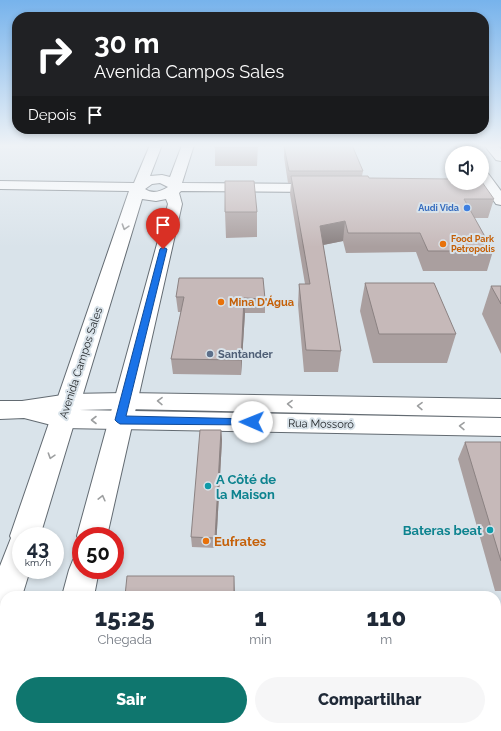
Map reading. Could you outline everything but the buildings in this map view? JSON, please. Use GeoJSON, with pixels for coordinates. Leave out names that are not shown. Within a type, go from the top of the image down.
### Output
{"type":"FeatureCollection","features":[{"type":"Feature","properties":{"kind":"street","name":"Avenida Campos Sales"},"geometry":{"type":"LineString","coordinates":[[28,527],[141,179]]}},
{"type":"Feature","properties":{"kind":"street"},"geometry":{"type":"LineString","coordinates":[[94,527],[175,204],[174,188],[177,179]]}},
{"type":"Feature","properties":{"kind":"street"},"geometry":{"type":"LineString","coordinates":[[489,184],[497,196]]}},
{"type":"Feature","properties":{"kind":"street"},"geometry":{"type":"LineString","coordinates":[[0,185],[138,187],[143,194],[149,196],[162,195],[174,188],[335,188]]}},
{"type":"Feature","properties":{"kind":"street"},"geometry":{"type":"LineString","coordinates":[[478,190],[497,196]]}},
{"type":"Feature","properties":{"kind":"street","name":"Rua Mossoró"},"geometry":{"type":"LineString","coordinates":[[11,410],[66,411],[501,408]]}},
{"type":"Feature","properties":{"kind":"street","name":"Rua Mossoró"},"geometry":{"type":"LineString","coordinates":[[123,410],[501,427]]}},
{"type":"Feature","properties":{"kind":"street"},"geometry":{"type":"LineString","coordinates":[[7,591],[12,576]]}},
{"type":"Feature","properties":{"kind":"street"},"geometry":{"type":"LineString","coordinates":[[79,591],[82,579]]}},
{"type":"Feature","properties":{"kind":"place","name":"Audi Vida"},"geometry":{"type":"Point","coordinates":[467,208]}},
{"type":"Feature","properties":{"kind":"place","name":"Food Park Petropolis"},"geometry":{"type":"Point","coordinates":[443,244]}},
{"type":"Feature","properties":{"kind":"place","name":"Mina D'Água"},"geometry":{"type":"Point","coordinates":[221,302]}},
{"type":"Feature","properties":{"kind":"place","name":"Santander"},"geometry":{"type":"Point","coordinates":[210,354]}},
{"type":"Feature","properties":{"kind":"place","name":"A Côté de la Maison"},"geometry":{"type":"Point","coordinates":[208,486]}},
{"type":"Feature","properties":{"kind":"place","name":"Bateras beat"},"geometry":{"type":"Point","coordinates":[490,530]}},
{"type":"Feature","properties":{"kind":"place","name":"Eufrates"},"geometry":{"type":"Point","coordinates":[206,541]}},
{"type":"Feature","properties":{"kind":"route"},"geometry":{"type":"LineString","coordinates":[[163,249],[120,420],[252,422]]}}]}
